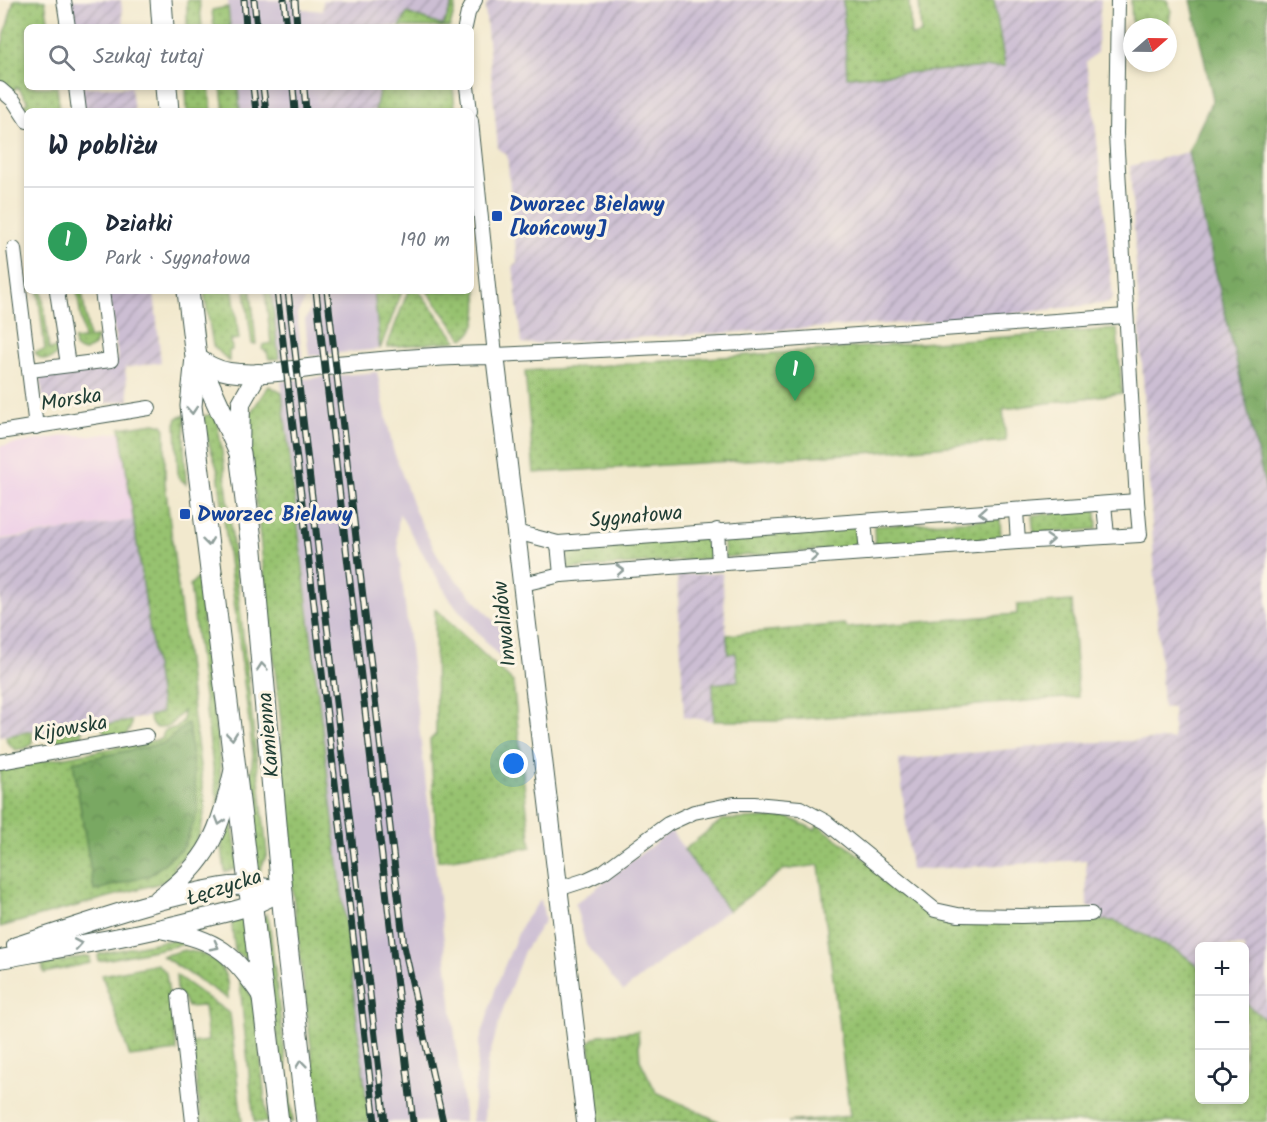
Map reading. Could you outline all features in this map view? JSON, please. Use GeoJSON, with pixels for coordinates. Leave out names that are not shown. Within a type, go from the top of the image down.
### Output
{"type":"FeatureCollection","features":[{"type":"Feature","properties":{"kind":"main road"},"geometry":{"type":"LineString","coordinates":[[161,0],[163,24]]}},
{"type":"Feature","properties":{"kind":"main road"},"geometry":{"type":"LineString","coordinates":[[166,90],[168,108]]}},
{"type":"Feature","properties":{"kind":"main road","name":"Kamienna"},"geometry":{"type":"LineString","coordinates":[[188,294],[196,357],[191,406],[278,1122]]}},
{"type":"Feature","properties":{"kind":"main road","name":"Kamienna"},"geometry":{"type":"LineString","coordinates":[[196,357],[240,453],[307,1122]]}},
{"type":"Feature","properties":{"kind":"street"},"geometry":{"type":"LineString","coordinates":[[64,0],[68,24]]}},
{"type":"Feature","properties":{"kind":"street"},"geometry":{"type":"LineString","coordinates":[[466,24],[475,0]]}},
{"type":"Feature","properties":{"kind":"street"},"geometry":{"type":"LineString","coordinates":[[523,584],[561,575],[1140,535],[1116,134],[1118,0]]}},
{"type":"Feature","properties":{"kind":"street"},"geometry":{"type":"LineString","coordinates":[[0,89],[14,101],[24,116]]}},
{"type":"Feature","properties":{"kind":"street"},"geometry":{"type":"LineString","coordinates":[[76,90],[79,108]]}},
{"type":"Feature","properties":{"kind":"street"},"geometry":{"type":"LineString","coordinates":[[467,90],[470,108]]}},
{"type":"Feature","properties":{"kind":"street","name":"Inwalidów"},"geometry":{"type":"LineString","coordinates":[[474,150],[495,356],[586,1122]]}},
{"type":"Feature","properties":{"kind":"street"},"geometry":{"type":"LineString","coordinates":[[14,249],[36,427]]}},
{"type":"Feature","properties":{"kind":"street"},"geometry":{"type":"LineString","coordinates":[[57,294],[68,365]]}},
{"type":"Feature","properties":{"kind":"street"},"geometry":{"type":"LineString","coordinates":[[30,370],[111,360],[102,294]]}},
{"type":"Feature","properties":{"kind":"street"},"geometry":{"type":"LineString","coordinates":[[196,357],[214,368],[230,372],[258,373],[386,360],[744,344],[1126,316]]}},
{"type":"Feature","properties":{"kind":"street"},"geometry":{"type":"LineString","coordinates":[[240,453],[241,403],[249,385],[258,373]]}},
{"type":"Feature","properties":{"kind":"street","name":"Morska"},"geometry":{"type":"LineString","coordinates":[[0,432],[148,408]]}},
{"type":"Feature","properties":{"kind":"street","name":"Sygnałowa"},"geometry":{"type":"LineString","coordinates":[[516,532],[558,543],[1137,501]]}},
{"type":"Feature","properties":{"kind":"street"},"geometry":{"type":"LineString","coordinates":[[1104,504],[1107,536]]}},
{"type":"Feature","properties":{"kind":"street"},"geometry":{"type":"LineString","coordinates":[[1016,511],[1018,542]]}},
{"type":"Feature","properties":{"kind":"street"},"geometry":{"type":"LineString","coordinates":[[864,520],[867,553]]}},
{"type":"Feature","properties":{"kind":"street"},"geometry":{"type":"LineString","coordinates":[[717,530],[719,563]]}},
{"type":"Feature","properties":{"kind":"street"},"geometry":{"type":"LineString","coordinates":[[558,543],[561,575]]}},
{"type":"Feature","properties":{"kind":"street","name":"Kijowska"},"geometry":{"type":"LineString","coordinates":[[0,762],[146,736]]}},
{"type":"Feature","properties":{"kind":"street"},"geometry":{"type":"LineString","coordinates":[[152,904],[181,883],[205,854],[216,834],[235,764]]}},
{"type":"Feature","properties":{"kind":"street"},"geometry":{"type":"LineString","coordinates":[[558,889],[603,872],[668,824],[694,812],[716,807],[754,804],[800,808],[826,822],[935,910],[958,915],[1092,914]]}},
{"type":"Feature","properties":{"kind":"street","name":"Łęczycka"},"geometry":{"type":"LineString","coordinates":[[0,951],[152,904],[222,887],[250,896]]}},
{"type":"Feature","properties":{"kind":"street","name":"Łęczycka"},"geometry":{"type":"LineString","coordinates":[[0,959],[159,930],[250,896],[282,890]]}},
{"type":"Feature","properties":{"kind":"street"},"geometry":{"type":"LineString","coordinates":[[159,930],[199,938],[224,950],[246,973],[263,998]]}},
{"type":"Feature","properties":{"kind":"street"},"geometry":{"type":"LineString","coordinates":[[179,996],[193,1122]]}},
{"type":"Feature","properties":{"kind":"shaded area"},"geometry":{"type":"Polygon","coordinates":[[[68,0],[121,0],[124,24],[72,24],[68,0]]]}},
{"type":"Feature","properties":{"kind":"shaded area"},"geometry":{"type":"Polygon","coordinates":[[[228,0],[301,0],[302,9],[323,11],[321,24],[230,24],[228,0]]]}},
{"type":"Feature","properties":{"kind":"shaded area"},"geometry":{"type":"Polygon","coordinates":[[[323,0],[454,0],[444,24],[438,24],[408,13],[402,24],[321,24],[323,0]]]}},
{"type":"Feature","properties":{"kind":"shaded area"},"geometry":{"type":"Polygon","coordinates":[[[490,0],[843,0],[848,77],[1004,66],[994,0],[1101,0],[1097,52],[1086,62],[1095,121],[1113,297],[1109,303],[956,320],[524,344],[521,341],[513,266],[517,263],[507,155],[498,149],[485,8],[490,0]]]}},
{"type":"Feature","properties":{"kind":"shaded area"},"geometry":{"type":"Polygon","coordinates":[[[80,90],[131,90],[134,108],[83,108],[80,90]]]}},
{"type":"Feature","properties":{"kind":"shaded area"},"geometry":{"type":"Polygon","coordinates":[[[238,90],[318,90],[319,108],[240,108],[238,90]]]}},
{"type":"Feature","properties":{"kind":"shaded area"},"geometry":{"type":"Polygon","coordinates":[[[318,90],[379,90],[376,108],[319,108],[318,90]]]}},
{"type":"Feature","properties":{"kind":"shaded area"},"geometry":{"type":"Polygon","coordinates":[[[1188,152],[1267,494],[1267,1021],[1249,1006],[1249,942],[1195,942],[1195,964],[1181,953],[1115,921],[1094,920],[1095,907],[1087,907],[1086,860],[911,870],[899,760],[1074,743],[1173,739],[1173,707],[1163,708],[1130,166],[1188,152]]]}},
{"type":"Feature","properties":{"kind":"shaded area"},"geometry":{"type":"Polygon","coordinates":[[[109,294],[154,294],[161,362],[125,368],[129,400],[44,411],[40,372],[118,361],[109,294]]]}},
{"type":"Feature","properties":{"kind":"shaded area"},"geometry":{"type":"Polygon","coordinates":[[[271,294],[303,294],[304,302],[297,314],[302,356],[279,359],[271,294]]]}},
{"type":"Feature","properties":{"kind":"shaded area"},"geometry":{"type":"Polygon","coordinates":[[[308,294],[374,294],[380,349],[309,356],[305,320],[310,309],[308,294]]]}},
{"type":"Feature","properties":{"kind":"shaded area"},"geometry":{"type":"Polygon","coordinates":[[[377,372],[393,449],[415,511],[442,564],[512,641],[512,672],[451,601],[399,513],[397,536],[465,1122],[369,1122],[281,381],[377,372]]]}},
{"type":"Feature","properties":{"kind":"shaded area"},"geometry":{"type":"Polygon","coordinates":[[[120,432],[134,520],[0,539],[0,446],[71,435],[91,436],[120,432]]]}},
{"type":"Feature","properties":{"kind":"shaded area"},"geometry":{"type":"Polygon","coordinates":[[[134,520],[162,714],[54,734],[32,731],[0,736],[0,540],[134,520]]]}},
{"type":"Feature","properties":{"kind":"shaded area"},"geometry":{"type":"Polygon","coordinates":[[[722,573],[728,653],[736,652],[738,682],[714,685],[714,721],[684,717],[677,575],[722,573]]]}},
{"type":"Feature","properties":{"kind":"shaded area"},"geometry":{"type":"Polygon","coordinates":[[[671,831],[729,911],[623,991],[586,945],[575,904],[671,831]]]}},
{"type":"Feature","properties":{"kind":"shaded area"},"geometry":{"type":"Polygon","coordinates":[[[541,899],[545,920],[524,951],[505,1003],[487,1064],[484,1122],[472,1122],[479,1044],[497,984],[522,924],[541,899]]]}},
{"type":"Feature","properties":{"kind":"green space"},"geometry":{"type":"Polygon","coordinates":[[[14,0],[45,0],[49,24],[24,24],[24,90],[57,90],[60,108],[26,108],[24,105],[28,102],[18,87],[11,92],[0,86],[0,52],[14,0]]]}},
{"type":"Feature","properties":{"kind":"green space"},"geometry":{"type":"Polygon","coordinates":[[[187,0],[199,0],[202,24],[187,24],[187,0]]]}},
{"type":"Feature","properties":{"kind":"green space"},"geometry":{"type":"Polygon","coordinates":[[[454,0],[457,0],[451,24],[444,24],[454,0]]]}},
{"type":"Feature","properties":{"kind":"green space"},"geometry":{"type":"Polygon","coordinates":[[[843,0],[909,0],[911,36],[921,34],[919,0],[994,0],[1005,66],[847,77],[843,0]]]}},
{"type":"Feature","properties":{"kind":"green space"},"geometry":{"type":"Polygon","coordinates":[[[1131,0],[1167,0],[1171,10],[1170,18],[1132,18],[1131,0]]]}},
{"type":"Feature","properties":{"kind":"green space"},"geometry":{"type":"Polygon","coordinates":[[[1191,0],[1267,0],[1267,494],[1188,152],[1213,99],[1191,0]]]}},
{"type":"Feature","properties":{"kind":"green space"},"geometry":{"type":"Polygon","coordinates":[[[228,7],[230,24],[214,24],[212,10],[228,7]]]}},
{"type":"Feature","properties":{"kind":"green space"},"geometry":{"type":"Polygon","coordinates":[[[407,13],[437,24],[402,24],[407,13]]]}},
{"type":"Feature","properties":{"kind":"green space"},"geometry":{"type":"Polygon","coordinates":[[[186,90],[209,90],[212,108],[187,108],[186,90]]]}},
{"type":"Feature","properties":{"kind":"green space"},"geometry":{"type":"Polygon","coordinates":[[[221,90],[238,90],[240,108],[224,108],[221,90]]]}},
{"type":"Feature","properties":{"kind":"green space"},"geometry":{"type":"Polygon","coordinates":[[[379,90],[453,90],[455,108],[376,108],[379,90]]]}},
{"type":"Feature","properties":{"kind":"green space"},"geometry":{"type":"Polygon","coordinates":[[[474,274],[478,301],[477,313],[471,333],[463,339],[429,294],[474,294],[474,274]]]}},
{"type":"Feature","properties":{"kind":"green space"},"geometry":{"type":"Polygon","coordinates":[[[38,294],[42,294],[49,349],[59,348],[56,355],[48,360],[42,359],[35,352],[45,350],[38,294]]]}},
{"type":"Feature","properties":{"kind":"green space"},"geometry":{"type":"Polygon","coordinates":[[[77,294],[82,294],[89,338],[97,337],[94,346],[80,351],[75,347],[74,340],[84,339],[77,294]]]}},
{"type":"Feature","properties":{"kind":"green space"},"geometry":{"type":"Polygon","coordinates":[[[204,294],[233,294],[239,339],[231,340],[232,350],[229,351],[229,361],[213,346],[204,294]]]}},
{"type":"Feature","properties":{"kind":"green space"},"geometry":{"type":"Polygon","coordinates":[[[245,294],[251,294],[256,344],[252,344],[245,294]]]}},
{"type":"Feature","properties":{"kind":"green space"},"geometry":{"type":"Polygon","coordinates":[[[265,294],[271,294],[279,359],[269,359],[267,352],[262,349],[263,345],[271,343],[265,294]]]}},
{"type":"Feature","properties":{"kind":"green space"},"geometry":{"type":"Polygon","coordinates":[[[374,294],[401,294],[380,349],[374,294]]]}},
{"type":"Feature","properties":{"kind":"green space"},"geometry":{"type":"Polygon","coordinates":[[[407,294],[421,294],[457,341],[387,347],[407,294]]]}},
{"type":"Feature","properties":{"kind":"green space"},"geometry":{"type":"Polygon","coordinates":[[[1117,329],[1122,393],[1003,409],[1006,441],[878,452],[534,473],[525,371],[1117,329]]]}},
{"type":"Feature","properties":{"kind":"green space"},"geometry":{"type":"Polygon","coordinates":[[[269,386],[282,393],[369,1122],[320,1122],[283,810],[281,722],[246,414],[251,412],[269,386]]]}},
{"type":"Feature","properties":{"kind":"green space"},"geometry":{"type":"Polygon","coordinates":[[[216,414],[224,464],[266,843],[267,854],[258,875],[248,793],[253,755],[218,471],[206,435],[203,416],[216,414]]]}},
{"type":"Feature","properties":{"kind":"green space"},"geometry":{"type":"Polygon","coordinates":[[[185,415],[186,484],[178,477],[176,422],[177,418],[185,415]]]}},
{"type":"Feature","properties":{"kind":"green space"},"geometry":{"type":"Polygon","coordinates":[[[155,423],[162,425],[165,429],[165,483],[205,807],[202,826],[193,847],[173,866],[177,874],[160,883],[0,927],[0,769],[162,739],[164,731],[177,727],[183,720],[183,711],[169,726],[157,728],[152,725],[149,716],[162,713],[120,428],[155,423]]]}},
{"type":"Feature","properties":{"kind":"green space"},"geometry":{"type":"Polygon","coordinates":[[[1096,510],[1097,529],[1034,534],[1032,515],[1096,510]]]}},
{"type":"Feature","properties":{"kind":"green space"},"geometry":{"type":"Polygon","coordinates":[[[1000,519],[1001,539],[875,547],[874,526],[1000,519]]]}},
{"type":"Feature","properties":{"kind":"green space"},"geometry":{"type":"Polygon","coordinates":[[[858,526],[860,548],[725,557],[723,535],[858,526]]]}},
{"type":"Feature","properties":{"kind":"green space"},"geometry":{"type":"Polygon","coordinates":[[[713,536],[715,558],[568,569],[567,546],[713,536]]]}},
{"type":"Feature","properties":{"kind":"green space"},"geometry":{"type":"Polygon","coordinates":[[[198,577],[220,763],[221,789],[218,807],[190,585],[198,577]]]}},
{"type":"Feature","properties":{"kind":"green space"},"geometry":{"type":"Polygon","coordinates":[[[1072,601],[1078,697],[776,721],[714,721],[713,684],[738,681],[736,653],[728,654],[727,635],[844,624],[847,628],[1017,614],[1017,605],[1072,601]]]}},
{"type":"Feature","properties":{"kind":"green space"},"geometry":{"type":"Polygon","coordinates":[[[435,609],[513,682],[531,847],[438,861],[430,740],[436,734],[435,609]]]}},
{"type":"Feature","properties":{"kind":"green space"},"geometry":{"type":"Polygon","coordinates":[[[131,721],[126,735],[111,737],[103,731],[102,725],[131,721]]]}},
{"type":"Feature","properties":{"kind":"green space"},"geometry":{"type":"Polygon","coordinates":[[[188,723],[198,811],[184,847],[150,875],[94,891],[73,762],[165,743],[188,723]]]}},
{"type":"Feature","properties":{"kind":"green space"},"geometry":{"type":"Polygon","coordinates":[[[82,730],[82,735],[76,743],[63,746],[54,734],[82,730]]]}},
{"type":"Feature","properties":{"kind":"green space"},"geometry":{"type":"Polygon","coordinates":[[[32,731],[32,744],[27,748],[15,750],[7,742],[6,736],[32,731]]]}},
{"type":"Feature","properties":{"kind":"green space"},"geometry":{"type":"Polygon","coordinates":[[[231,816],[239,868],[225,872],[221,838],[231,816]]]}},
{"type":"Feature","properties":{"kind":"green space"},"geometry":{"type":"Polygon","coordinates":[[[788,817],[815,830],[818,825],[891,878],[898,892],[938,920],[1115,921],[1181,953],[1195,964],[1195,1104],[1249,1104],[1249,1006],[1267,1021],[1267,1122],[788,1122],[850,1116],[819,865],[783,870],[729,911],[684,850],[722,820],[788,817]]]}},
{"type":"Feature","properties":{"kind":"green space"},"geometry":{"type":"Polygon","coordinates":[[[266,914],[269,921],[293,1122],[287,1122],[263,919],[266,914]]]}},
{"type":"Feature","properties":{"kind":"green space"},"geometry":{"type":"Polygon","coordinates":[[[243,917],[248,961],[235,951],[231,919],[243,917]]]}},
{"type":"Feature","properties":{"kind":"green space"},"geometry":{"type":"Polygon","coordinates":[[[178,940],[186,944],[99,961],[99,954],[178,940]]]}},
{"type":"Feature","properties":{"kind":"green space"},"geometry":{"type":"Polygon","coordinates":[[[184,950],[204,955],[218,964],[226,979],[228,999],[162,956],[184,950]]]}},
{"type":"Feature","properties":{"kind":"green space"},"geometry":{"type":"Polygon","coordinates":[[[88,956],[90,963],[44,973],[42,965],[88,956]]]}},
{"type":"Feature","properties":{"kind":"green space"},"geometry":{"type":"Polygon","coordinates":[[[157,964],[166,973],[177,1051],[130,1057],[102,975],[157,964]]]}},
{"type":"Feature","properties":{"kind":"green space"},"geometry":{"type":"Polygon","coordinates":[[[176,975],[230,1014],[242,1122],[201,1122],[192,1043],[208,1041],[204,1006],[187,1007],[177,991],[176,975]]]}},
{"type":"Feature","properties":{"kind":"green space"},"geometry":{"type":"Polygon","coordinates":[[[239,975],[255,1002],[267,1122],[254,1122],[239,975]]]}},
{"type":"Feature","properties":{"kind":"green space"},"geometry":{"type":"Polygon","coordinates":[[[638,1031],[640,1060],[656,1092],[720,1122],[598,1122],[589,1042],[599,1035],[638,1031]]]}},
{"type":"Feature","properties":{"kind":"railway"},"geometry":{"type":"LineString","coordinates":[[244,0],[246,24]]}},
{"type":"Feature","properties":{"kind":"railway"},"geometry":{"type":"LineString","coordinates":[[254,0],[257,24]]}},
{"type":"Feature","properties":{"kind":"railway"},"geometry":{"type":"LineString","coordinates":[[284,0],[287,24]]}},
{"type":"Feature","properties":{"kind":"railway"},"geometry":{"type":"LineString","coordinates":[[295,0],[297,24]]}},
{"type":"Feature","properties":{"kind":"railway"},"geometry":{"type":"LineString","coordinates":[[253,90],[256,108]]}},
{"type":"Feature","properties":{"kind":"railway"},"geometry":{"type":"LineString","coordinates":[[263,90],[266,108]]}},
{"type":"Feature","properties":{"kind":"railway"},"geometry":{"type":"LineString","coordinates":[[293,90],[295,108]]}},
{"type":"Feature","properties":{"kind":"railway"},"geometry":{"type":"LineString","coordinates":[[304,90],[306,108]]}},
{"type":"Feature","properties":{"kind":"railway"},"geometry":{"type":"LineString","coordinates":[[277,294],[375,1122]]}},
{"type":"Feature","properties":{"kind":"railway"},"geometry":{"type":"LineString","coordinates":[[288,294],[385,1122]]}},
{"type":"Feature","properties":{"kind":"railway"},"geometry":{"type":"LineString","coordinates":[[316,294],[413,1122]]}},
{"type":"Feature","properties":{"kind":"railway"},"geometry":{"type":"LineString","coordinates":[[327,294],[404,946],[443,1122]]}},
{"type":"Feature","properties":{"kind":"place","name":"Dworzec Bielawy [końcowy]"},"geometry":{"type":"Point","coordinates":[497,216]}},
{"type":"Feature","properties":{"kind":"place","name":"Działki"},"geometry":{"type":"Point","coordinates":[795,401]}},
{"type":"Feature","properties":{"kind":"place","name":"Dworzec Bielawy"},"geometry":{"type":"Point","coordinates":[185,514]}}]}
